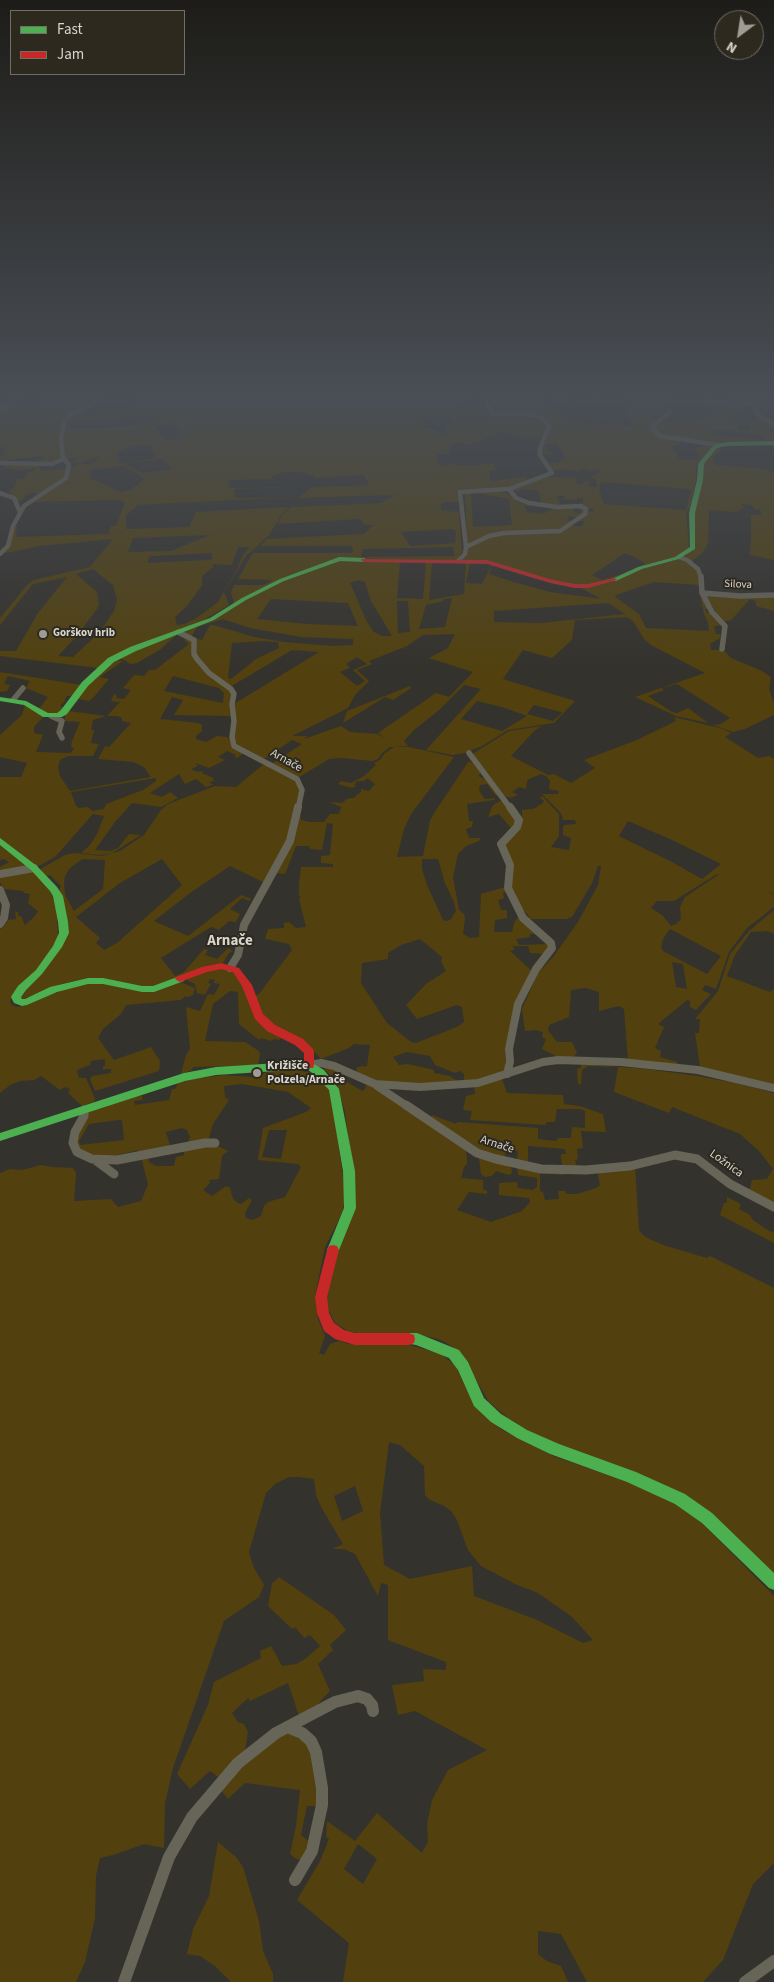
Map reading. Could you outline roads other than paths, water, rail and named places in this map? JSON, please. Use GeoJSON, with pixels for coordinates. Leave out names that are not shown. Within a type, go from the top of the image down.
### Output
{"type":"FeatureCollection","features":[{"type":"Feature","properties":{"kind":"street"},"geometry":{"type":"LineString","coordinates":[[0,554],[8,546],[13,526],[24,506],[50,488]]}},
{"type":"Feature","properties":{"kind":"street"},"geometry":{"type":"LineString","coordinates":[[62,738],[59,732],[63,716],[85,684],[111,660],[133,649],[212,619],[244,599],[282,580],[339,559],[458,561],[487,562],[552,582],[588,586],[621,578],[640,568],[680,557],[692,548],[692,513],[698,488]]}},
{"type":"Feature","properties":{"kind":"street"},"geometry":{"type":"LineString","coordinates":[[458,561],[465,554],[466,547],[460,492],[509,489],[516,498],[529,503],[557,507],[581,506],[587,511],[582,517],[560,531],[495,534],[466,547]]}},
{"type":"Feature","properties":{"kind":"street"},"geometry":{"type":"LineString","coordinates":[[0,493],[14,498],[20,512]]}},
{"type":"Feature","properties":{"kind":"street"},"geometry":{"type":"LineString","coordinates":[[680,557],[698,569],[702,579],[704,600],[725,626],[722,649]]}},
{"type":"Feature","properties":{"kind":"street","name":"Silova"},"geometry":{"type":"LineString","coordinates":[[702,592],[747,596],[774,595]]}},
{"type":"Feature","properties":{"kind":"street","name":"Arnače"},"geometry":{"type":"LineString","coordinates":[[175,633],[194,640],[194,654],[197,659],[234,694],[232,704],[234,721],[232,737],[234,746],[297,779],[302,790],[290,841],[244,925],[238,954],[230,968]]}},
{"type":"Feature","properties":{"kind":"street"},"geometry":{"type":"LineString","coordinates":[[14,700],[22,688]]}},
{"type":"Feature","properties":{"kind":"street"},"geometry":{"type":"LineString","coordinates":[[0,699],[26,703],[52,716],[63,716]]}},
{"type":"Feature","properties":{"kind":"street"},"geometry":{"type":"LineString","coordinates":[[469,753],[519,820],[516,827],[501,844],[510,865],[509,894],[523,918],[551,943],[552,948],[536,969],[518,1004],[509,1049],[508,1074]]}},
{"type":"Feature","properties":{"kind":"street"},"geometry":{"type":"LineString","coordinates":[[0,841],[47,880],[58,896],[64,933],[57,947],[16,997],[22,1003],[54,989],[88,981],[104,981],[142,989],[154,989],[205,969],[221,966],[236,970],[248,985],[259,1016],[271,1028],[299,1042],[309,1052],[309,1065]]}},
{"type":"Feature","properties":{"kind":"street"},"geometry":{"type":"LineString","coordinates":[[0,874],[34,868]]}},
{"type":"Feature","properties":{"kind":"street"},"geometry":{"type":"LineString","coordinates":[[0,890],[6,905],[4,918],[0,924]]}},
{"type":"Feature","properties":{"kind":"street","name":"Arnače"},"geometry":{"type":"LineString","coordinates":[[375,1084],[420,1087],[478,1083],[558,1060],[620,1062],[698,1070],[774,1088]]}},
{"type":"Feature","properties":{"kind":"street","name":"Arnače"},"geometry":{"type":"LineString","coordinates":[[309,1065],[321,1063],[334,1066],[375,1084],[477,1153],[542,1169],[586,1170],[630,1166]]}},
{"type":"Feature","properties":{"kind":"street"},"geometry":{"type":"LineString","coordinates":[[0,1137],[184,1077],[216,1071],[309,1065],[320,1072],[334,1089],[349,1171],[350,1208],[335,1241],[321,1297],[323,1314],[328,1327],[340,1335],[355,1339],[417,1339],[454,1354],[463,1366],[479,1402],[496,1418],[522,1434],[555,1449],[631,1477],[680,1499],[707,1518],[774,1583]]}},
{"type":"Feature","properties":{"kind":"street"},"geometry":{"type":"LineString","coordinates":[[84,1110],[84,1116],[75,1132],[74,1148],[84,1157],[95,1160],[108,1160],[205,1143],[215,1143]]}},
{"type":"Feature","properties":{"kind":"street","name":"Ložnica"},"geometry":{"type":"LineString","coordinates":[[630,1166],[675,1155],[697,1159],[730,1184],[774,1207]]}},
{"type":"Feature","properties":{"kind":"street"},"geometry":{"type":"LineString","coordinates":[[95,1160],[114,1174]]}},
{"type":"Feature","properties":{"kind":"street"},"geometry":{"type":"LineString","coordinates":[[108,1160],[118,1165]]}},
{"type":"Feature","properties":{"kind":"street"},"geometry":{"type":"LineString","coordinates":[[124,1982],[169,1857],[188,1823],[204,1801],[238,1763],[260,1744],[318,1710],[358,1696],[367,1698],[372,1705],[373,1711]]}},
{"type":"Feature","properties":{"kind":"street"},"geometry":{"type":"LineString","coordinates":[[287,1727],[296,1729],[311,1741],[316,1752],[322,1788],[322,1804],[312,1851],[295,1880]]}},
{"type":"Feature","properties":{"kind":"street"},"geometry":{"type":"LineString","coordinates":[[745,1982],[774,1961]]}},
{"type":"Feature","properties":{"kind":"place","name":"Gorškov hrib"},"geometry":{"type":"Point","coordinates":[43,634]}},
{"type":"Feature","properties":{"kind":"place","name":"Križišče Polzela/Arnače"},"geometry":{"type":"Point","coordinates":[257,1073]}},
{"type":"Feature","properties":{"kind":"district","name":"Arnače"},"geometry":{"type":"Point","coordinates":[230,942]}}]}
